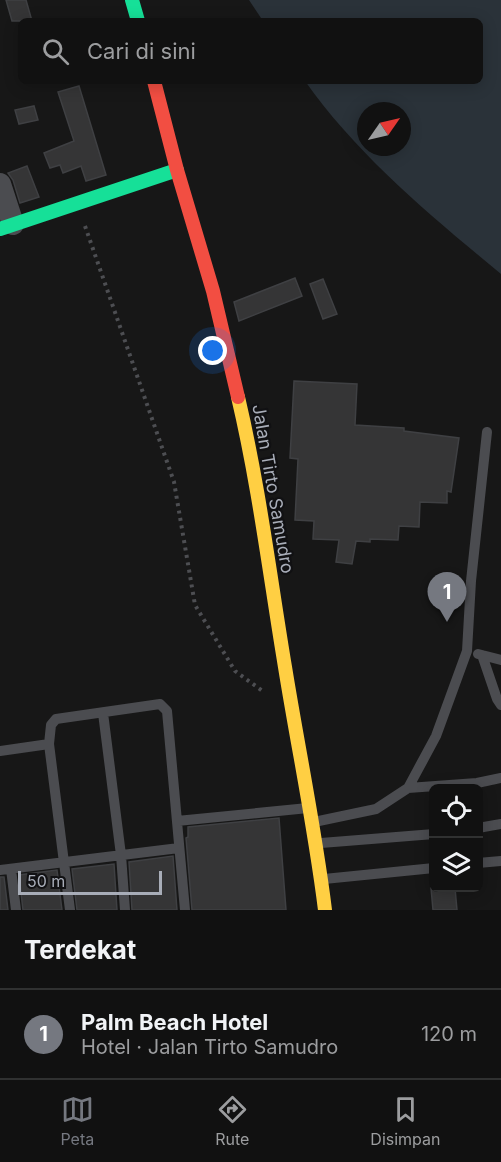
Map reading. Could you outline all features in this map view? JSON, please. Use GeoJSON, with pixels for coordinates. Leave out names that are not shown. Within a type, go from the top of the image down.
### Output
{"type":"FeatureCollection","features":[{"type":"Feature","properties":{"kind":"street"},"geometry":{"type":"LineString","coordinates":[[132,0],[137,18]]}},
{"type":"Feature","properties":{"kind":"street","name":"Jalan Tirto Samudro"},"geometry":{"type":"LineString","coordinates":[[155,84],[177,170],[213,291],[248,438],[292,710],[314,822],[325,910]]}},
{"type":"Feature","properties":{"kind":"street"},"geometry":{"type":"LineString","coordinates":[[0,184],[7,226],[177,170]]}},
{"type":"Feature","properties":{"kind":"lane"},"geometry":{"type":"LineString","coordinates":[[314,822],[376,809],[408,788],[436,736],[467,651],[471,581],[487,432]]}},
{"type":"Feature","properties":{"kind":"lane"},"geometry":{"type":"LineString","coordinates":[[467,651],[501,660]]}},
{"type":"Feature","properties":{"kind":"lane"},"geometry":{"type":"LineString","coordinates":[[482,655],[501,705]]}},
{"type":"Feature","properties":{"kind":"lane"},"geometry":{"type":"LineString","coordinates":[[70,910],[49,744],[51,725],[56,719],[160,704],[167,711],[185,910]]}},
{"type":"Feature","properties":{"kind":"lane"},"geometry":{"type":"LineString","coordinates":[[103,712],[121,855],[125,910]]}},
{"type":"Feature","properties":{"kind":"lane"},"geometry":{"type":"LineString","coordinates":[[0,751],[49,744]]}},
{"type":"Feature","properties":{"kind":"lane"},"geometry":{"type":"LineString","coordinates":[[408,788],[477,783],[501,778]]}},
{"type":"Feature","properties":{"kind":"lane"},"geometry":{"type":"LineString","coordinates":[[177,821],[311,808]]}},
{"type":"Feature","properties":{"kind":"lane"},"geometry":{"type":"LineString","coordinates":[[483,827],[501,824]]}},
{"type":"Feature","properties":{"kind":"lane"},"geometry":{"type":"LineString","coordinates":[[317,844],[429,834]]}},
{"type":"Feature","properties":{"kind":"lane"},"geometry":{"type":"LineString","coordinates":[[16,910],[6,869],[179,848]]}},
{"type":"Feature","properties":{"kind":"lane"},"geometry":{"type":"LineString","coordinates":[[483,863],[501,861]]}},
{"type":"Feature","properties":{"kind":"lane"},"geometry":{"type":"LineString","coordinates":[[320,880],[429,869]]}},
{"type":"Feature","properties":{"kind":"path"},"geometry":{"type":"LineString","coordinates":[[77,202],[174,482],[195,605],[235,670],[292,710]]}},
{"type":"Feature","properties":{"kind":"shaded area"},"geometry":{"type":"Polygon","coordinates":[[[249,0],[501,0],[501,274],[422,207],[368,156],[411,156],[411,102],[357,102],[357,144],[307,84],[483,84],[483,18],[261,18],[249,0]]]}},
{"type":"Feature","properties":{"kind":"building"},"geometry":{"type":"Polygon","coordinates":[[[6,0],[26,0],[31,18],[18,18],[18,21],[12,21],[6,0]]]}},
{"type":"Feature","properties":{"kind":"building"},"geometry":{"type":"Polygon","coordinates":[[[79,86],[106,175],[86,181],[81,166],[63,173],[60,165],[50,168],[44,153],[74,141],[58,92],[79,86]]]}},
{"type":"Feature","properties":{"kind":"building"},"geometry":{"type":"Polygon","coordinates":[[[34,106],[38,120],[19,124],[15,110],[34,106]]]}},
{"type":"Feature","properties":{"kind":"building"},"geometry":{"type":"Polygon","coordinates":[[[27,166],[39,197],[20,203],[13,180],[8,173],[27,166]]]}},
{"type":"Feature","properties":{"kind":"building"},"geometry":{"type":"Polygon","coordinates":[[[295,278],[302,296],[239,321],[234,302],[295,278]]]}},
{"type":"Feature","properties":{"kind":"building"},"geometry":{"type":"Polygon","coordinates":[[[323,279],[337,314],[323,319],[310,284],[323,279]]]}},
{"type":"Feature","properties":{"kind":"building"},"geometry":{"type":"Polygon","coordinates":[[[294,381],[357,384],[355,425],[404,428],[404,431],[459,438],[451,492],[447,491],[447,503],[420,502],[419,527],[399,526],[398,540],[356,541],[352,564],[336,562],[339,540],[313,539],[314,521],[295,520],[298,459],[290,458],[294,381]]]}},
{"type":"Feature","properties":{"kind":"building"},"geometry":{"type":"Polygon","coordinates":[[[279,818],[286,910],[192,910],[186,838],[188,827],[279,818]]]}},
{"type":"Feature","properties":{"kind":"building"},"geometry":{"type":"Polygon","coordinates":[[[173,856],[177,910],[132,910],[129,862],[173,856]]]}},
{"type":"Feature","properties":{"kind":"building"},"geometry":{"type":"Polygon","coordinates":[[[114,864],[117,910],[77,910],[72,869],[114,864]]]}},
{"type":"Feature","properties":{"kind":"building"},"geometry":{"type":"Polygon","coordinates":[[[57,870],[62,910],[23,910],[19,875],[57,870]]]}},
{"type":"Feature","properties":{"kind":"building"},"geometry":{"type":"Polygon","coordinates":[[[0,877],[4,877],[8,910],[0,910],[0,877]]]}},
{"type":"Feature","properties":{"kind":"building"},"geometry":{"type":"Polygon","coordinates":[[[431,892],[455,892],[457,910],[433,910],[431,892]]]}},
{"type":"Feature","properties":{"kind":"traffic: fast"},"geometry":{"type":"LineString","coordinates":[[132,0],[137,18]]}},
{"type":"Feature","properties":{"kind":"traffic: fast"},"geometry":{"type":"LineString","coordinates":[[0,229],[177,170]]}},
{"type":"Feature","properties":{"kind":"traffic: slow"},"geometry":{"type":"LineString","coordinates":[[238,397],[258,498],[325,910]]}},
{"type":"Feature","properties":{"kind":"traffic: jam"},"geometry":{"type":"LineString","coordinates":[[155,84],[177,170],[213,291],[238,397]]}},
{"type":"Feature","properties":{"kind":"place","name":"Palm Beach Hotel"},"geometry":{"type":"Point","coordinates":[447,622]}}]}
